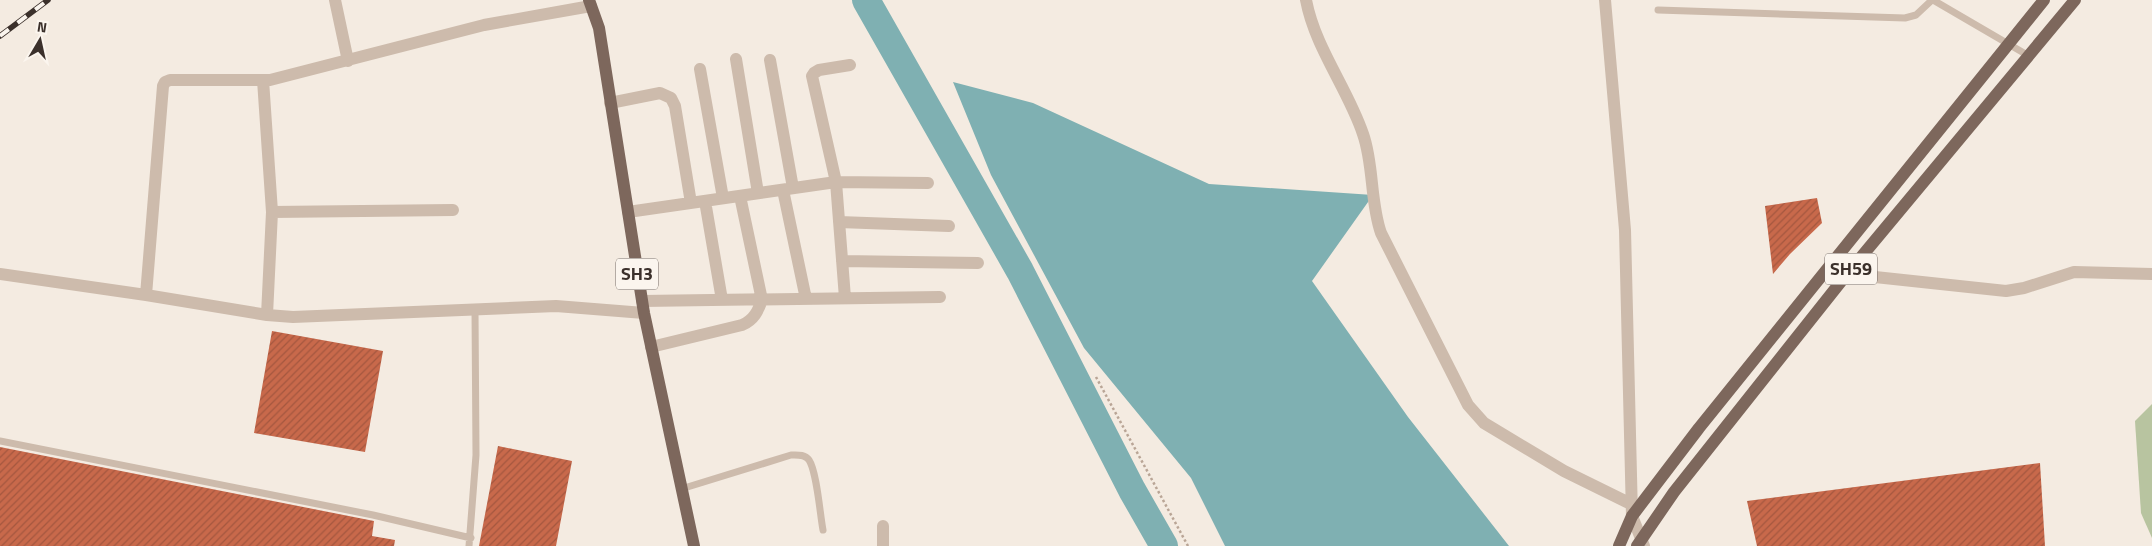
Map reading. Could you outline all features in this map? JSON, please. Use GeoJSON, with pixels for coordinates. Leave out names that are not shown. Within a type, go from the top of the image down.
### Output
{"type":"FeatureCollection","features":[{"type":"Feature","properties":{"kind":"main road","name":"SH59"},"geometry":{"type":"LineString","coordinates":[[1619,546],[1632,510],[2044,0]]}},
{"type":"Feature","properties":{"kind":"main road","name":"SH59"},"geometry":{"type":"LineString","coordinates":[[1641,545],[1674,492],[1821,307],[2075,0]]}},
{"type":"Feature","properties":{"kind":"main road","name":"SH3"},"geometry":{"type":"LineString","coordinates":[[590,3],[599,28],[643,307],[694,546]]}},
{"type":"Feature","properties":{"kind":"main road"},"geometry":{"type":"LineString","coordinates":[[1807,295],[1821,307]]}},
{"type":"Feature","properties":{"kind":"street"},"geometry":{"type":"LineString","coordinates":[[336,0],[348,61]]}},
{"type":"Feature","properties":{"kind":"street"},"geometry":{"type":"LineString","coordinates":[[1306,0],[1311,21],[1364,137],[1376,217],[1381,233],[1468,405],[1484,423],[1632,510]]}},
{"type":"Feature","properties":{"kind":"street"},"geometry":{"type":"LineString","coordinates":[[1605,0],[1625,230],[1632,510],[1641,545]]}},
{"type":"Feature","properties":{"kind":"street"},"geometry":{"type":"LineString","coordinates":[[146,295],[163,86],[165,82],[170,80],[263,80],[348,61],[484,25],[590,3]]}},
{"type":"Feature","properties":{"kind":"street"},"geometry":{"type":"LineString","coordinates":[[736,59],[758,193]]}},
{"type":"Feature","properties":{"kind":"street"},"geometry":{"type":"LineString","coordinates":[[770,60],[806,299]]}},
{"type":"Feature","properties":{"kind":"street"},"geometry":{"type":"LineString","coordinates":[[845,298],[836,182],[812,76],[814,72],[819,70],[850,65]]}},
{"type":"Feature","properties":{"kind":"street"},"geometry":{"type":"LineString","coordinates":[[700,69],[723,198]]}},
{"type":"Feature","properties":{"kind":"street"},"geometry":{"type":"LineString","coordinates":[[263,80],[272,212],[267,315]]}},
{"type":"Feature","properties":{"kind":"street"},"geometry":{"type":"LineString","coordinates":[[610,103],[660,93],[671,98],[691,203]]}},
{"type":"Feature","properties":{"kind":"street"},"geometry":{"type":"LineString","coordinates":[[628,212],[836,182],[928,183]]}},
{"type":"Feature","properties":{"kind":"street"},"geometry":{"type":"LineString","coordinates":[[651,347],[742,325],[750,322],[757,313],[762,300],[740,196]]}},
{"type":"Feature","properties":{"kind":"street"},"geometry":{"type":"LineString","coordinates":[[705,201],[722,300]]}},
{"type":"Feature","properties":{"kind":"street"},"geometry":{"type":"LineString","coordinates":[[272,212],[452,210]]}},
{"type":"Feature","properties":{"kind":"street"},"geometry":{"type":"LineString","coordinates":[[840,222],[949,226]]}},
{"type":"Feature","properties":{"kind":"street"},"geometry":{"type":"LineString","coordinates":[[842,261],[978,263]]}},
{"type":"Feature","properties":{"kind":"street"},"geometry":{"type":"LineString","coordinates":[[1848,274],[2006,291],[2024,288],[2074,272],[2152,274]]}},
{"type":"Feature","properties":{"kind":"street"},"geometry":{"type":"LineString","coordinates":[[0,274],[267,315],[293,317],[556,306],[643,307],[722,300],[940,297]]}},
{"type":"Feature","properties":{"kind":"street"},"geometry":{"type":"LineString","coordinates":[[883,526],[883,546]]}},
{"type":"Feature","properties":{"kind":"lane"},"geometry":{"type":"LineString","coordinates":[[1658,10],[1904,18],[1916,15],[1933,0],[2029,56]]}},
{"type":"Feature","properties":{"kind":"lane"},"geometry":{"type":"LineString","coordinates":[[469,546],[476,455],[475,310]]}},
{"type":"Feature","properties":{"kind":"lane"},"geometry":{"type":"LineString","coordinates":[[0,441],[373,515],[471,538]]}},
{"type":"Feature","properties":{"kind":"lane"},"geometry":{"type":"LineString","coordinates":[[681,489],[791,455],[800,454],[808,459],[813,471],[823,530]]}},
{"type":"Feature","properties":{"kind":"path"},"geometry":{"type":"LineString","coordinates":[[1096,377],[1188,546]]}},
{"type":"Feature","properties":{"kind":"green space"},"geometry":{"type":"Polygon","coordinates":[[[2152,404],[2152,538],[2141,513],[2135,421],[2152,404]]]}},
{"type":"Feature","properties":{"kind":"water"},"geometry":{"type":"Polygon","coordinates":[[[953,82],[1033,103],[1209,184],[1373,195],[1312,281],[1408,417],[1509,546],[1225,546],[1191,478],[1084,348],[991,175],[953,82]]]}},
{"type":"Feature","properties":{"kind":"building"},"geometry":{"type":"Polygon","coordinates":[[[1817,198],[1822,223],[1790,254],[1773,274],[1765,206],[1817,198]]]}},
{"type":"Feature","properties":{"kind":"building"},"geometry":{"type":"Polygon","coordinates":[[[272,331],[383,351],[365,452],[254,433],[272,331]]]}},
{"type":"Feature","properties":{"kind":"building"},"geometry":{"type":"Polygon","coordinates":[[[498,446],[572,461],[556,546],[479,546],[498,446]]]}},
{"type":"Feature","properties":{"kind":"building"},"geometry":{"type":"Polygon","coordinates":[[[0,447],[374,521],[372,536],[395,540],[394,546],[0,546],[0,447]]]}},
{"type":"Feature","properties":{"kind":"building"},"geometry":{"type":"Polygon","coordinates":[[[2040,463],[2045,546],[1757,546],[1747,501],[2040,463]]]}},
{"type":"Feature","properties":{"kind":"waterway"},"geometry":{"type":"LineString","coordinates":[[866,0],[1020,271],[1132,490],[1164,546]]}},
{"type":"Feature","properties":{"kind":"railway"},"geometry":{"type":"LineString","coordinates":[[0,36],[48,0]]}}]}
